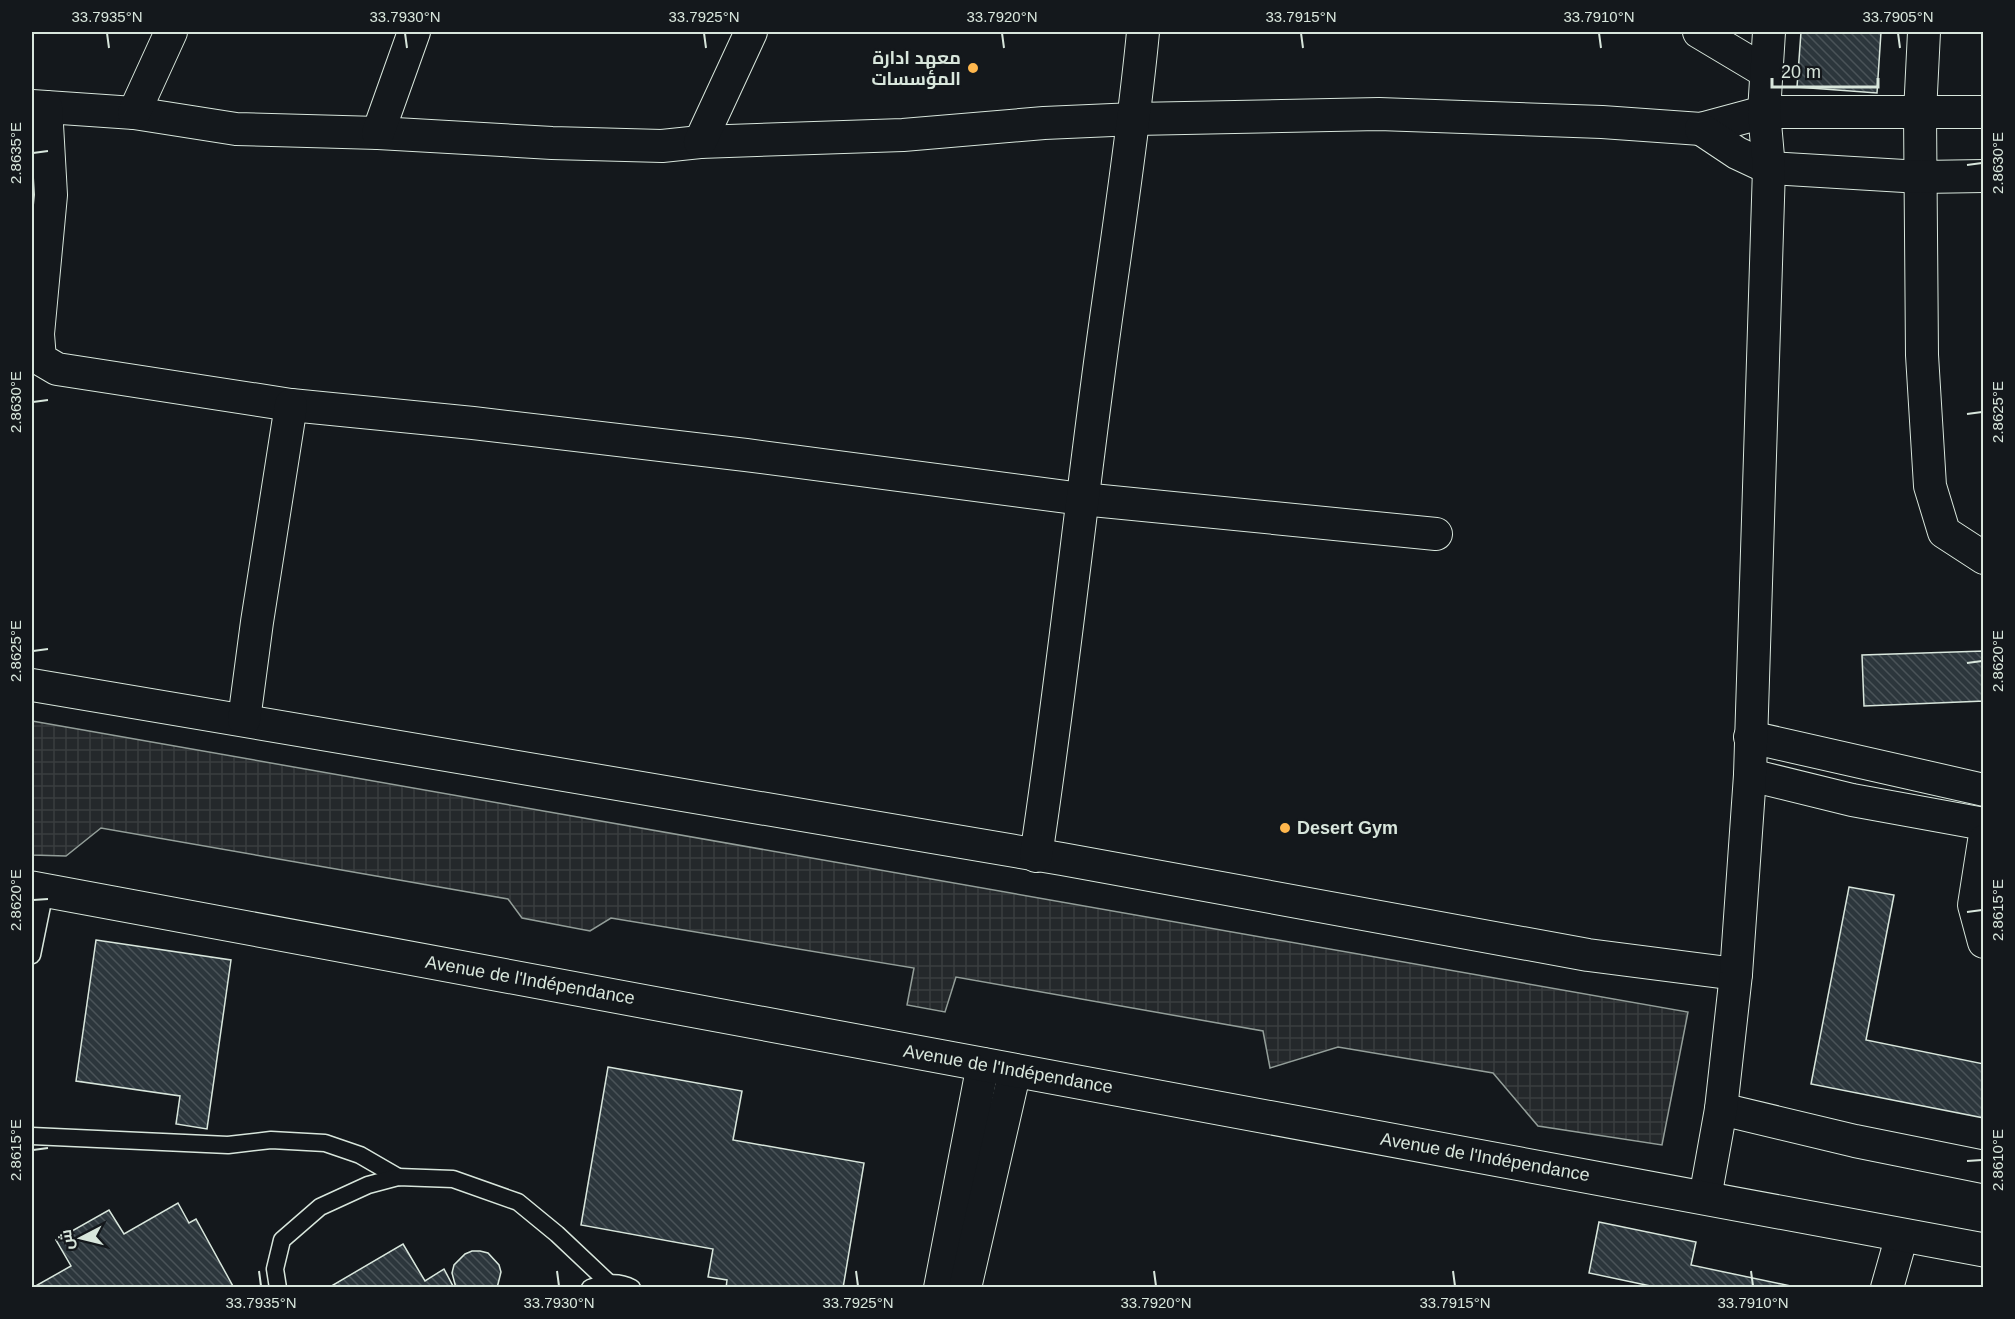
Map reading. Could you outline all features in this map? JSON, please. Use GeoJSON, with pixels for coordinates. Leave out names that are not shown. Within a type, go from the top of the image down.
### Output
{"type":"FeatureCollection","features":[{"type":"Feature","properties":{"kind":"main road","name":"Avenue de l'Indépendance"},"geometry":{"type":"LineString","coordinates":[[38,889],[1983,1250]]}},
{"type":"Feature","properties":{"kind":"street"},"geometry":{"type":"LineString","coordinates":[[135,113],[171,32]]}},
{"type":"Feature","properties":{"kind":"street"},"geometry":{"type":"LineString","coordinates":[[378,133],[414,32]]}},
{"type":"Feature","properties":{"kind":"street"},"geometry":{"type":"LineString","coordinates":[[700,142],[751,32]]}},
{"type":"Feature","properties":{"kind":"street"},"geometry":{"type":"LineString","coordinates":[[1036,856],[1055,731],[1108,302],[1135,119],[1143,32]]}},
{"type":"Feature","properties":{"kind":"street"},"geometry":{"type":"LineString","coordinates":[[1700,32],[1767,72]]}},
{"type":"Feature","properties":{"kind":"street"},"geometry":{"type":"LineString","coordinates":[[1705,1198],[1721,1109],[1736,974],[1750,776],[1769,168],[1764,112],[1769,32]]}},
{"type":"Feature","properties":{"kind":"street"},"geometry":{"type":"LineString","coordinates":[[1924,32],[1920,113],[1922,356],[1930,486],[1944,532],[1983,558]]}},
{"type":"Feature","properties":{"kind":"street"},"geometry":{"type":"LineString","coordinates":[[1436,534],[1082,500],[746,454],[291,405],[57,369],[40,359],[38,334],[51,195],[39,107],[135,113],[236,129],[662,146],[700,142],[903,135],[1044,123],[1135,119],[1379,114],[1602,122],[1701,129],[1764,112],[1983,112]]}},
{"type":"Feature","properties":{"kind":"street"},"geometry":{"type":"LineString","coordinates":[[1701,129],[1737,153],[1769,168],[1921,177],[1983,176]]}},
{"type":"Feature","properties":{"kind":"street"},"geometry":{"type":"LineString","coordinates":[[244,720],[291,405]]}},
{"type":"Feature","properties":{"kind":"street"},"geometry":{"type":"LineString","coordinates":[[32,685],[1062,859],[1588,955],[1736,974]]}},
{"type":"Feature","properties":{"kind":"street"},"geometry":{"type":"LineString","coordinates":[[1750,737],[1983,790]]}},
{"type":"Feature","properties":{"kind":"street"},"geometry":{"type":"LineString","coordinates":[[1750,776],[1852,800],[1983,824]]}},
{"type":"Feature","properties":{"kind":"street"},"geometry":{"type":"LineString","coordinates":[[1983,842],[1974,905],[1983,942]]}},
{"type":"Feature","properties":{"kind":"street"},"geometry":{"type":"LineString","coordinates":[[940,1287],[983,1064]]}},
{"type":"Feature","properties":{"kind":"street"},"geometry":{"type":"LineString","coordinates":[[965,1287],[1015,1070]]}},
{"type":"Feature","properties":{"kind":"street"},"geometry":{"type":"LineString","coordinates":[[1721,1109],[1855,1141],[1983,1167]]}},
{"type":"Feature","properties":{"kind":"street"},"geometry":{"type":"LineString","coordinates":[[1887,1287],[1902,1235]]}},
{"type":"Feature","properties":{"kind":"lane"},"geometry":{"type":"LineString","coordinates":[[32,955],[38,889]]}},
{"type":"Feature","properties":{"kind":"lane"},"geometry":{"type":"LineString","coordinates":[[32,1136],[228,1145],[271,1140],[325,1143],[360,1155],[398,1177]]}},
{"type":"Feature","properties":{"kind":"lane"},"geometry":{"type":"LineString","coordinates":[[278,1287],[275,1269],[282,1240],[320,1207],[368,1185],[398,1177],[453,1179],[518,1202],[558,1234],[609,1283]]}},
{"type":"Feature","properties":{"kind":"lane"},"geometry":{"type":"LineString","coordinates":[[590,1287],[609,1283],[633,1287]]}},
{"type":"Feature","properties":{"kind":"shaded area"},"geometry":{"type":"Polygon","coordinates":[[[32,721],[1688,1012],[1662,1145],[1538,1126],[1493,1073],[1338,1047],[1270,1068],[1263,1031],[956,977],[945,1012],[907,1005],[914,968],[611,918],[590,931],[522,918],[508,899],[101,828],[66,856],[32,855],[32,721]]]}},
{"type":"Feature","properties":{"kind":"building"},"geometry":{"type":"Polygon","coordinates":[[[1801,32],[1881,32],[1877,93],[1797,87],[1801,32]]]}},
{"type":"Feature","properties":{"kind":"building"},"geometry":{"type":"Polygon","coordinates":[[[1984,651],[1984,701],[1864,706],[1862,655],[1984,651]]]}},
{"type":"Feature","properties":{"kind":"building"},"geometry":{"type":"Polygon","coordinates":[[[1849,887],[1894,895],[1866,1040],[1984,1064],[1984,1118],[1811,1084],[1849,887]]]}},
{"type":"Feature","properties":{"kind":"building"},"geometry":{"type":"Polygon","coordinates":[[[96,940],[231,960],[207,1129],[176,1124],[180,1096],[76,1081],[96,940]]]}},
{"type":"Feature","properties":{"kind":"building"},"geometry":{"type":"Polygon","coordinates":[[[608,1067],[742,1091],[733,1140],[864,1163],[843,1288],[726,1288],[727,1280],[708,1277],[713,1249],[581,1225],[608,1067]]]}},
{"type":"Feature","properties":{"kind":"building"},"geometry":{"type":"Polygon","coordinates":[[[178,1203],[189,1223],[196,1219],[234,1288],[32,1288],[71,1266],[56,1240],[109,1210],[124,1234],[178,1203]]]}},
{"type":"Feature","properties":{"kind":"building"},"geometry":{"type":"Polygon","coordinates":[[[1599,1222],[1696,1242],[1691,1265],[1800,1288],[1660,1288],[1589,1273],[1599,1222]]]}},
{"type":"Feature","properties":{"kind":"building"},"geometry":{"type":"Polygon","coordinates":[[[403,1244],[425,1281],[444,1269],[454,1288],[328,1288],[403,1244]]]}},
{"type":"Feature","properties":{"kind":"building"},"geometry":{"type":"Polygon","coordinates":[[[472,1251],[488,1253],[499,1265],[501,1272],[497,1288],[456,1288],[452,1273],[454,1265],[465,1254],[472,1251]]]}},
{"type":"Feature","properties":{"kind":"place","name":"معهد ادارة المؤسسات"},"geometry":{"type":"Point","coordinates":[973,68]}},
{"type":"Feature","properties":{"kind":"place","name":"Desert Gym"},"geometry":{"type":"Point","coordinates":[1285,828]}}]}
